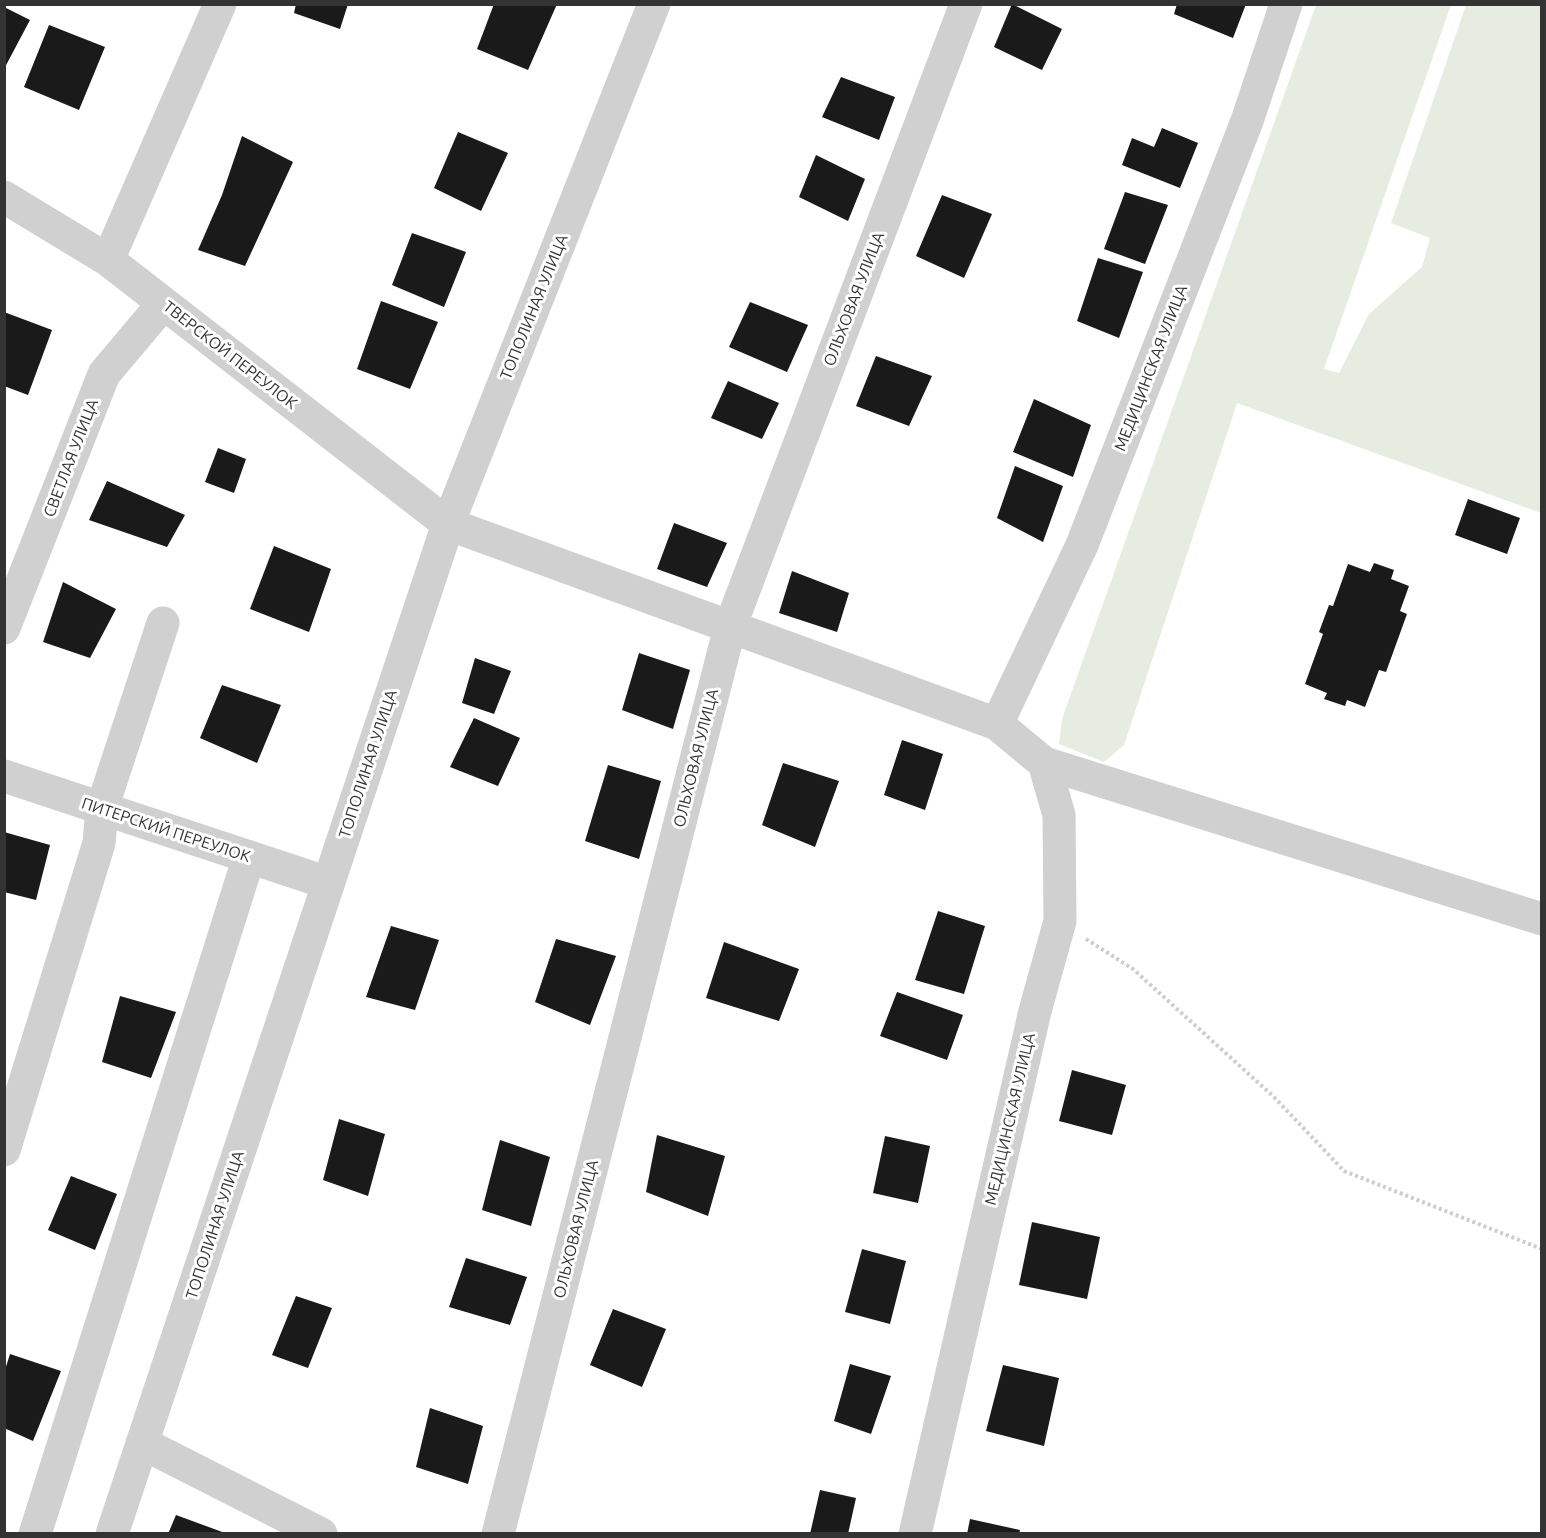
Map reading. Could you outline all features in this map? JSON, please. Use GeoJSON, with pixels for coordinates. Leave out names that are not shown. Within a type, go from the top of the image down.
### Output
{"type":"FeatureCollection","features":[{"type":"Feature","properties":{"kind":"street"},"geometry":{"type":"LineString","coordinates":[[108,260],[220,4]]}},
{"type":"Feature","properties":{"kind":"street","name":"ТОПОЛИНАЯ УЛИЦА"},"geometry":{"type":"LineString","coordinates":[[112,1533],[448,524],[654,4]]}},
{"type":"Feature","properties":{"kind":"street","name":"ОЛЬХОВАЯ УЛИЦА"},"geometry":{"type":"LineString","coordinates":[[498,1533],[730,627],[966,4]]}},
{"type":"Feature","properties":{"kind":"street","name":"МЕДИЦИНСКАЯ УЛИЦА"},"geometry":{"type":"LineString","coordinates":[[997,724],[1082,545],[1247,121],[1287,4]]}},
{"type":"Feature","properties":{"kind":"street","name":"ТВЕРСКОЙ ПЕРЕУЛОК"},"geometry":{"type":"LineString","coordinates":[[4,197],[108,260],[448,524],[730,627]]}},
{"type":"Feature","properties":{"kind":"street","name":"СВЕТЛАЯ УЛИЦА"},"geometry":{"type":"LineString","coordinates":[[4,628],[104,374],[163,303]]}},
{"type":"Feature","properties":{"kind":"street"},"geometry":{"type":"LineString","coordinates":[[4,1150],[99,843],[102,808],[163,623]]}},
{"type":"Feature","properties":{"kind":"street"},"geometry":{"type":"LineString","coordinates":[[730,627],[997,724],[1044,763],[1542,919]]}},
{"type":"Feature","properties":{"kind":"street","name":"МЕДИЦИНСКАЯ УЛИЦА"},"geometry":{"type":"LineString","coordinates":[[915,1533],[1035,1011],[1060,921],[1059,815],[1044,763]]}},
{"type":"Feature","properties":{"kind":"street","name":"ПИТЕРСКИЙ ПЕРЕУЛОК"},"geometry":{"type":"LineString","coordinates":[[4,776],[328,883]]}},
{"type":"Feature","properties":{"kind":"street"},"geometry":{"type":"LineString","coordinates":[[35,1533],[249,856]]}},
{"type":"Feature","properties":{"kind":"street"},"geometry":{"type":"LineString","coordinates":[[142,1443],[283,1525],[321,1533]]}},
{"type":"Feature","properties":{"kind":"path"},"geometry":{"type":"LineString","coordinates":[[1060,921],[1133,969],[1274,1097],[1344,1171],[1542,1249]]}},
{"type":"Feature","properties":{"kind":"shaded area"},"geometry":{"type":"Polygon","coordinates":[[[1316,5],[1451,5],[1324,369],[1339,373],[1369,314],[1422,267],[1430,238],[1391,223],[1466,5],[1541,5],[1541,513],[1237,403],[1124,745],[1104,762],[1059,744],[1062,719],[1316,5]]]}},
{"type":"Feature","properties":{"kind":"building"},"geometry":{"type":"Polygon","coordinates":[[[296,4],[348,4],[340,29],[294,13],[296,4]]]}},
{"type":"Feature","properties":{"kind":"building"},"geometry":{"type":"Polygon","coordinates":[[[494,4],[557,4],[528,70],[477,49],[494,4]]]}},
{"type":"Feature","properties":{"kind":"building"},"geometry":{"type":"Polygon","coordinates":[[[1012,4],[1062,29],[1042,70],[994,47],[1012,4]]]}},
{"type":"Feature","properties":{"kind":"building"},"geometry":{"type":"Polygon","coordinates":[[[1177,4],[1246,4],[1233,38],[1174,14],[1177,4]]]}},
{"type":"Feature","properties":{"kind":"building"},"geometry":{"type":"Polygon","coordinates":[[[4,7],[30,20],[4,69],[4,7]]]}},
{"type":"Feature","properties":{"kind":"building"},"geometry":{"type":"Polygon","coordinates":[[[49,25],[105,47],[79,110],[24,87],[49,25]]]}},
{"type":"Feature","properties":{"kind":"building"},"geometry":{"type":"Polygon","coordinates":[[[841,77],[895,97],[879,140],[822,117],[841,77]]]}},
{"type":"Feature","properties":{"kind":"building"},"geometry":{"type":"Polygon","coordinates":[[[1162,128],[1198,143],[1180,188],[1122,165],[1132,138],[1154,147],[1162,128]]]}},
{"type":"Feature","properties":{"kind":"building"},"geometry":{"type":"Polygon","coordinates":[[[458,132],[508,153],[481,211],[434,188],[458,132]]]}},
{"type":"Feature","properties":{"kind":"building"},"geometry":{"type":"Polygon","coordinates":[[[242,136],[293,162],[245,266],[198,250],[222,195],[242,136]]]}},
{"type":"Feature","properties":{"kind":"building"},"geometry":{"type":"Polygon","coordinates":[[[816,155],[865,179],[848,221],[799,197],[816,155]]]}},
{"type":"Feature","properties":{"kind":"building"},"geometry":{"type":"Polygon","coordinates":[[[1125,192],[1168,205],[1145,264],[1104,249],[1125,192]]]}},
{"type":"Feature","properties":{"kind":"building"},"geometry":{"type":"Polygon","coordinates":[[[942,195],[992,214],[964,278],[916,256],[942,195]]]}},
{"type":"Feature","properties":{"kind":"building"},"geometry":{"type":"Polygon","coordinates":[[[412,233],[466,252],[444,307],[392,285],[412,233]]]}},
{"type":"Feature","properties":{"kind":"building"},"geometry":{"type":"Polygon","coordinates":[[[1098,258],[1143,272],[1119,338],[1077,321],[1098,258]]]}},
{"type":"Feature","properties":{"kind":"building"},"geometry":{"type":"Polygon","coordinates":[[[381,301],[438,322],[410,389],[357,369],[381,301]]]}},
{"type":"Feature","properties":{"kind":"building"},"geometry":{"type":"Polygon","coordinates":[[[750,302],[808,325],[787,372],[729,347],[750,302]]]}},
{"type":"Feature","properties":{"kind":"building"},"geometry":{"type":"Polygon","coordinates":[[[4,312],[52,330],[28,395],[4,386],[4,312]]]}},
{"type":"Feature","properties":{"kind":"building"},"geometry":{"type":"Polygon","coordinates":[[[876,356],[932,376],[909,426],[856,406],[876,356]]]}},
{"type":"Feature","properties":{"kind":"building"},"geometry":{"type":"Polygon","coordinates":[[[728,381],[779,403],[762,439],[711,418],[728,381]]]}},
{"type":"Feature","properties":{"kind":"building"},"geometry":{"type":"Polygon","coordinates":[[[1034,399],[1091,425],[1073,477],[1013,452],[1034,399]]]}},
{"type":"Feature","properties":{"kind":"building"},"geometry":{"type":"Polygon","coordinates":[[[218,448],[246,459],[234,493],[205,482],[218,448]]]}},
{"type":"Feature","properties":{"kind":"building"},"geometry":{"type":"Polygon","coordinates":[[[1015,466],[1063,486],[1043,542],[997,518],[1015,466]]]}},
{"type":"Feature","properties":{"kind":"building"},"geometry":{"type":"Polygon","coordinates":[[[107,481],[185,515],[167,547],[89,520],[107,481]]]}},
{"type":"Feature","properties":{"kind":"building"},"geometry":{"type":"Polygon","coordinates":[[[1468,499],[1520,518],[1507,554],[1455,535],[1468,499]]]}},
{"type":"Feature","properties":{"kind":"building"},"geometry":{"type":"Polygon","coordinates":[[[674,523],[727,543],[707,587],[657,569],[674,523]]]}},
{"type":"Feature","properties":{"kind":"building"},"geometry":{"type":"Polygon","coordinates":[[[274,546],[331,569],[309,632],[250,609],[274,546]]]}},
{"type":"Feature","properties":{"kind":"building"},"geometry":{"type":"Polygon","coordinates":[[[1374,563],[1394,570],[1391,579],[1409,586],[1400,611],[1407,614],[1386,672],[1379,670],[1365,707],[1347,700],[1345,706],[1324,699],[1327,693],[1305,684],[1323,634],[1319,632],[1329,605],[1333,606],[1348,564],[1370,572],[1374,563]]]}},
{"type":"Feature","properties":{"kind":"building"},"geometry":{"type":"Polygon","coordinates":[[[792,571],[849,593],[837,632],[779,613],[792,571]]]}},
{"type":"Feature","properties":{"kind":"building"},"geometry":{"type":"Polygon","coordinates":[[[63,582],[116,609],[90,658],[43,642],[63,582]]]}},
{"type":"Feature","properties":{"kind":"building"},"geometry":{"type":"Polygon","coordinates":[[[639,653],[690,670],[673,729],[622,710],[639,653]]]}},
{"type":"Feature","properties":{"kind":"building"},"geometry":{"type":"Polygon","coordinates":[[[475,658],[511,671],[494,714],[462,703],[475,658]]]}},
{"type":"Feature","properties":{"kind":"building"},"geometry":{"type":"Polygon","coordinates":[[[222,685],[281,705],[257,763],[200,738],[222,685]]]}},
{"type":"Feature","properties":{"kind":"building"},"geometry":{"type":"Polygon","coordinates":[[[474,718],[520,738],[498,786],[450,767],[474,718]]]}},
{"type":"Feature","properties":{"kind":"building"},"geometry":{"type":"Polygon","coordinates":[[[902,740],[943,754],[925,810],[884,795],[902,740]]]}},
{"type":"Feature","properties":{"kind":"building"},"geometry":{"type":"Polygon","coordinates":[[[783,763],[839,781],[815,847],[762,825],[783,763]]]}},
{"type":"Feature","properties":{"kind":"building"},"geometry":{"type":"Polygon","coordinates":[[[608,765],[661,781],[639,859],[585,841],[608,765]]]}},
{"type":"Feature","properties":{"kind":"building"},"geometry":{"type":"Polygon","coordinates":[[[4,832],[50,845],[36,900],[4,892],[4,832]]]}},
{"type":"Feature","properties":{"kind":"building"},"geometry":{"type":"Polygon","coordinates":[[[938,911],[985,926],[964,994],[915,980],[938,911]]]}},
{"type":"Feature","properties":{"kind":"building"},"geometry":{"type":"Polygon","coordinates":[[[391,926],[439,940],[415,1010],[366,997],[391,926]]]}},
{"type":"Feature","properties":{"kind":"building"},"geometry":{"type":"Polygon","coordinates":[[[556,939],[616,956],[590,1025],[535,1002],[556,939]]]}},
{"type":"Feature","properties":{"kind":"building"},"geometry":{"type":"Polygon","coordinates":[[[724,942],[799,969],[779,1021],[706,998],[724,942]]]}},
{"type":"Feature","properties":{"kind":"building"},"geometry":{"type":"Polygon","coordinates":[[[897,992],[963,1015],[947,1060],[880,1036],[897,992]]]}},
{"type":"Feature","properties":{"kind":"building"},"geometry":{"type":"Polygon","coordinates":[[[120,996],[176,1012],[151,1078],[102,1062],[120,996]]]}},
{"type":"Feature","properties":{"kind":"building"},"geometry":{"type":"Polygon","coordinates":[[[1072,1070],[1126,1085],[1112,1135],[1059,1121],[1072,1070]]]}},
{"type":"Feature","properties":{"kind":"building"},"geometry":{"type":"Polygon","coordinates":[[[339,1119],[385,1134],[368,1196],[323,1180],[339,1119]]]}},
{"type":"Feature","properties":{"kind":"building"},"geometry":{"type":"Polygon","coordinates":[[[657,1135],[725,1156],[708,1216],[646,1192],[657,1135]]]}},
{"type":"Feature","properties":{"kind":"building"},"geometry":{"type":"Polygon","coordinates":[[[885,1136],[930,1146],[918,1203],[873,1193],[885,1136]]]}},
{"type":"Feature","properties":{"kind":"building"},"geometry":{"type":"Polygon","coordinates":[[[500,1140],[550,1157],[531,1226],[482,1210],[500,1140]]]}},
{"type":"Feature","properties":{"kind":"building"},"geometry":{"type":"Polygon","coordinates":[[[71,1176],[117,1194],[95,1250],[48,1230],[71,1176]]]}},
{"type":"Feature","properties":{"kind":"building"},"geometry":{"type":"Polygon","coordinates":[[[1032,1222],[1100,1237],[1087,1299],[1019,1285],[1032,1222]]]}},
{"type":"Feature","properties":{"kind":"building"},"geometry":{"type":"Polygon","coordinates":[[[862,1249],[906,1261],[890,1324],[845,1312],[862,1249]]]}},
{"type":"Feature","properties":{"kind":"building"},"geometry":{"type":"Polygon","coordinates":[[[466,1258],[527,1277],[510,1325],[449,1307],[466,1258]]]}},
{"type":"Feature","properties":{"kind":"building"},"geometry":{"type":"Polygon","coordinates":[[[296,1296],[332,1308],[308,1368],[272,1355],[296,1296]]]}},
{"type":"Feature","properties":{"kind":"building"},"geometry":{"type":"Polygon","coordinates":[[[613,1309],[666,1329],[642,1387],[590,1365],[613,1309]]]}},
{"type":"Feature","properties":{"kind":"building"},"geometry":{"type":"Polygon","coordinates":[[[10,1354],[61,1371],[33,1441],[4,1428],[4,1373],[10,1354]]]}},
{"type":"Feature","properties":{"kind":"building"},"geometry":{"type":"Polygon","coordinates":[[[850,1364],[891,1376],[871,1434],[834,1421],[850,1364]]]}},
{"type":"Feature","properties":{"kind":"building"},"geometry":{"type":"Polygon","coordinates":[[[1003,1365],[1059,1378],[1044,1446],[986,1431],[1003,1365]]]}},
{"type":"Feature","properties":{"kind":"building"},"geometry":{"type":"Polygon","coordinates":[[[430,1408],[483,1426],[468,1484],[416,1467],[430,1408]]]}},
{"type":"Feature","properties":{"kind":"building"},"geometry":{"type":"Polygon","coordinates":[[[820,1490],[856,1498],[848,1534],[810,1534],[820,1490]]]}},
{"type":"Feature","properties":{"kind":"building"},"geometry":{"type":"Polygon","coordinates":[[[176,1515],[225,1533],[225,1534],[168,1534],[176,1515]]]}},
{"type":"Feature","properties":{"kind":"building"},"geometry":{"type":"Polygon","coordinates":[[[970,1519],[1020,1530],[1019,1534],[967,1534],[970,1519]]]}}]}
